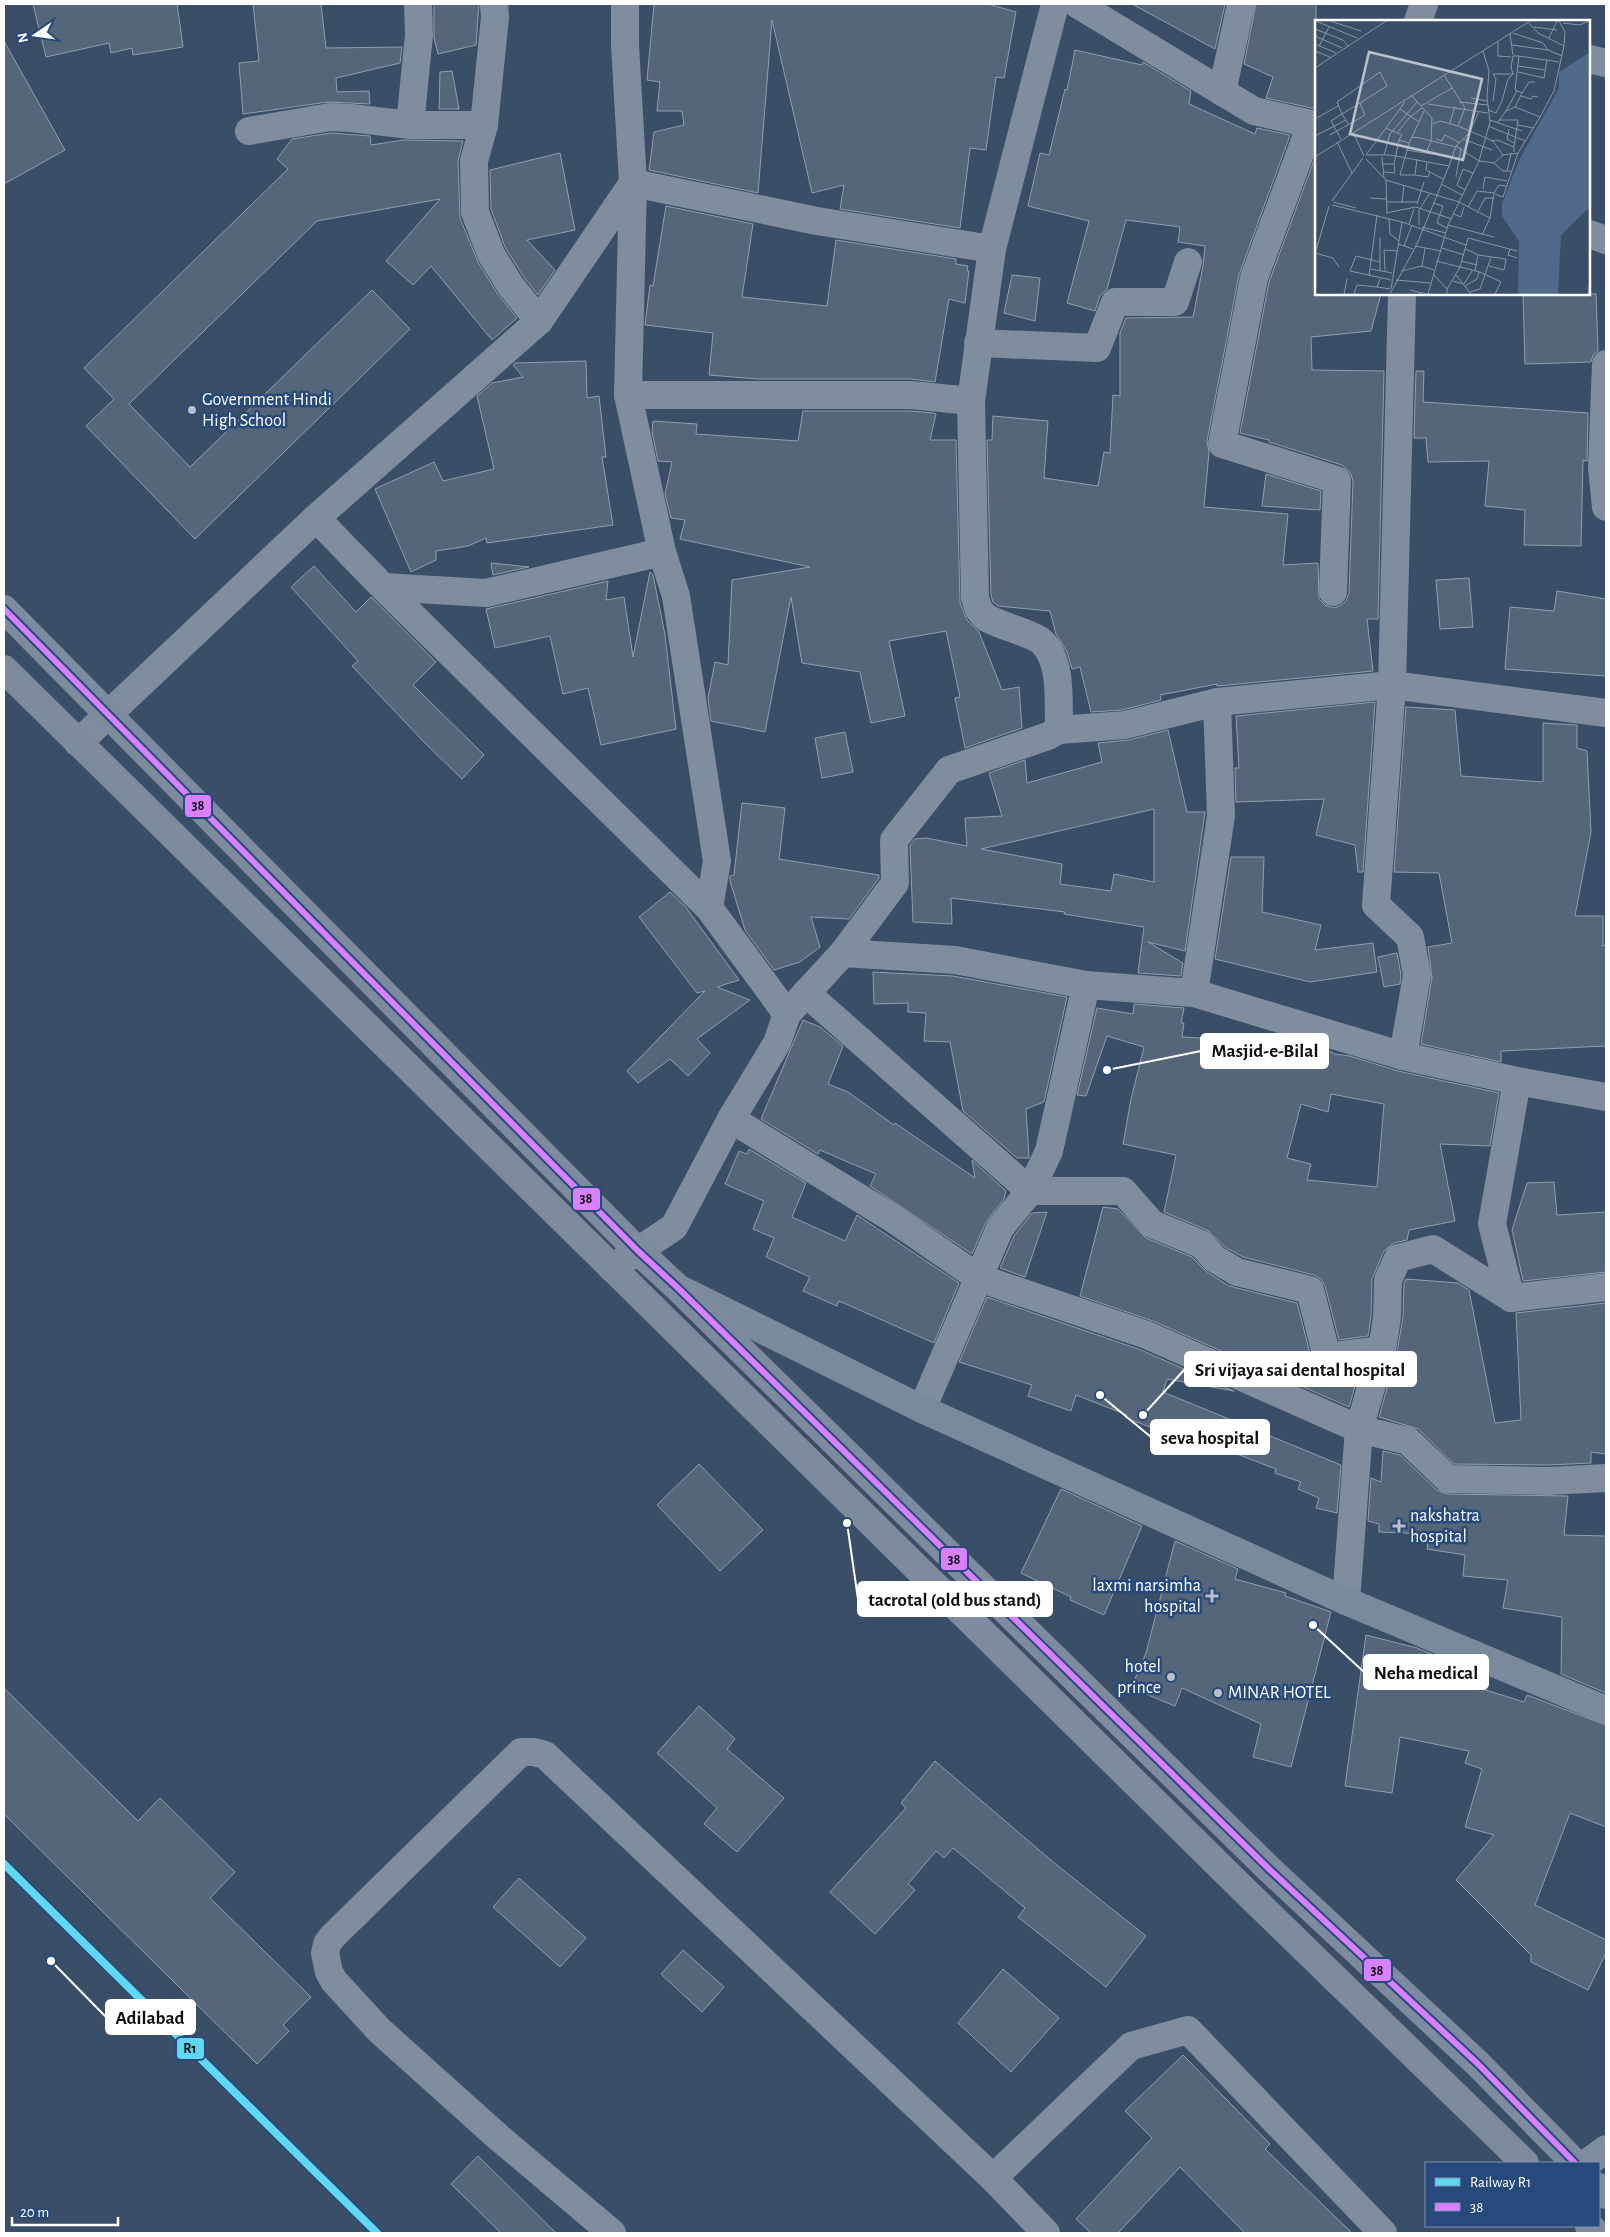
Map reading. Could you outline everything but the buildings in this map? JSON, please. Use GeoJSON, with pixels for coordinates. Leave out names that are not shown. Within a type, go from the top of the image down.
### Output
{"type":"FeatureCollection","features":[{"type":"Feature","properties":{"kind":"main road"},"geometry":{"type":"LineString","coordinates":[[4,609],[638,1251],[678,1288],[1269,1869],[1478,2064],[1574,2162]]}},
{"type":"Feature","properties":{"kind":"main road"},"geometry":{"type":"LineString","coordinates":[[4,669],[1524,2162]]}},
{"type":"Feature","properties":{"kind":"main road"},"geometry":{"type":"LineString","coordinates":[[678,1288],[922,1409],[1346,1600],[1606,1710]]}},
{"type":"Feature","properties":{"kind":"street"},"geometry":{"type":"LineString","coordinates":[[410,125],[419,35],[418,4]]}},
{"type":"Feature","properties":{"kind":"street"},"geometry":{"type":"LineString","coordinates":[[494,4],[495,16],[484,125],[474,161],[475,212],[491,254],[510,285],[539,321]]}},
{"type":"Feature","properties":{"kind":"street"},"geometry":{"type":"LineString","coordinates":[[625,4],[625,45],[633,183],[628,395],[662,552],[676,596],[717,860],[709,908]]}},
{"type":"Feature","properties":{"kind":"street"},"geometry":{"type":"LineString","coordinates":[[1056,4],[992,249],[971,401],[975,598],[979,610],[984,617],[1040,640],[1050,652],[1055,668],[1059,730]]}},
{"type":"Feature","properties":{"kind":"street"},"geometry":{"type":"LineString","coordinates":[[1077,4],[1254,111],[1314,127],[1254,278],[1222,444],[1337,480],[1333,592]]}},
{"type":"Feature","properties":{"kind":"street"},"geometry":{"type":"LineString","coordinates":[[1222,92],[1241,4]]}},
{"type":"Feature","properties":{"kind":"street"},"geometry":{"type":"LineString","coordinates":[[1418,20],[1424,4]]}},
{"type":"Feature","properties":{"kind":"street"},"geometry":{"type":"LineString","coordinates":[[1590,59],[1606,63]]}},
{"type":"Feature","properties":{"kind":"street"},"geometry":{"type":"LineString","coordinates":[[249,130],[330,118],[351,118],[410,125],[484,125]]}},
{"type":"Feature","properties":{"kind":"street"},"geometry":{"type":"LineString","coordinates":[[633,183],[816,221],[992,249]]}},
{"type":"Feature","properties":{"kind":"street"},"geometry":{"type":"LineString","coordinates":[[78,743],[316,518],[539,321],[633,183]]}},
{"type":"Feature","properties":{"kind":"street"},"geometry":{"type":"LineString","coordinates":[[1590,234],[1606,240]]}},
{"type":"Feature","properties":{"kind":"street"},"geometry":{"type":"LineString","coordinates":[[978,343],[1096,348],[1115,302],[1176,302],[1188,262]]}},
{"type":"Feature","properties":{"kind":"street"},"geometry":{"type":"LineString","coordinates":[[1402,295],[1392,685],[1376,905],[1410,937],[1417,975],[1403,1056]]}},
{"type":"Feature","properties":{"kind":"street"},"geometry":{"type":"LineString","coordinates":[[1606,364],[1602,468],[1606,507]]}},
{"type":"Feature","properties":{"kind":"street"},"geometry":{"type":"LineString","coordinates":[[628,395],[902,394],[971,401]]}},
{"type":"Feature","properties":{"kind":"street"},"geometry":{"type":"LineString","coordinates":[[316,518],[383,587],[709,908],[787,1014]]}},
{"type":"Feature","properties":{"kind":"street"},"geometry":{"type":"LineString","coordinates":[[383,587],[486,593],[662,552]]}},
{"type":"Feature","properties":{"kind":"street"},"geometry":{"type":"LineString","coordinates":[[612,1268],[674,1227],[731,1118],[777,1044],[787,1014],[843,953],[895,883],[894,840],[949,770],[1048,736],[1059,730],[1124,725],[1217,702],[1392,685],[1606,714]]}},
{"type":"Feature","properties":{"kind":"street"},"geometry":{"type":"LineString","coordinates":[[1194,993],[1221,816],[1217,702]]}},
{"type":"Feature","properties":{"kind":"street"},"geometry":{"type":"LineString","coordinates":[[843,953],[955,960],[1086,985],[1194,993],[1403,1056],[1518,1081],[1606,1097]]}},
{"type":"Feature","properties":{"kind":"street"},"geometry":{"type":"LineString","coordinates":[[922,1409],[1000,1228],[1030,1192],[1049,1151],[1086,985]]}},
{"type":"Feature","properties":{"kind":"street"},"geometry":{"type":"LineString","coordinates":[[806,994],[1030,1192],[1123,1191],[1152,1224],[1201,1244],[1215,1259],[1238,1272],[1310,1290],[1327,1358],[1382,1350]]}},
{"type":"Feature","properties":{"kind":"street"},"geometry":{"type":"LineString","coordinates":[[1511,1298],[1492,1224],[1518,1081]]}},
{"type":"Feature","properties":{"kind":"street"},"geometry":{"type":"LineString","coordinates":[[731,1118],[892,1218],[979,1278],[1146,1335],[1359,1429],[1408,1441],[1448,1479],[1548,1481],[1606,1478]]}},
{"type":"Feature","properties":{"kind":"street"},"geometry":{"type":"LineString","coordinates":[[1346,1600],[1359,1429],[1382,1350],[1387,1317],[1388,1280],[1398,1258],[1433,1249],[1511,1298],[1606,1287]]}},
{"type":"Feature","properties":{"kind":"street"},"geometry":{"type":"LineString","coordinates":[[612,2233],[497,2136],[380,2030],[334,1982],[326,1962],[327,1944],[332,1937],[521,1752],[534,1752],[545,1755],[992,2178],[1046,2233]]}},
{"type":"Feature","properties":{"kind":"street"},"geometry":{"type":"LineString","coordinates":[[992,2178],[1131,2046],[1188,2030],[1383,2233]]}},
{"type":"Feature","properties":{"kind":"street"},"geometry":{"type":"LineString","coordinates":[[1588,2162],[1606,2149]]}},
{"type":"Feature","properties":{"kind":"rail line","name":"R1"},"geometry":{"type":"LineString","coordinates":[[4,1864],[377,2233]]}},
{"type":"Feature","properties":{"kind":"transit line","name":"38"},"geometry":{"type":"LineString","coordinates":[[4,609],[638,1251],[678,1288],[1269,1869],[1478,2064],[1574,2162]]}},
{"type":"Feature","properties":{"kind":"place","name":"Government Hindi High School"},"geometry":{"type":"Point","coordinates":[192,410]}},
{"type":"Feature","properties":{"kind":"place","name":"Masjid-e-Bilal"},"geometry":{"type":"Point","coordinates":[1107,1070]}},
{"type":"Feature","properties":{"kind":"place","name":"seva hospital"},"geometry":{"type":"Point","coordinates":[1100,1395]}},
{"type":"Feature","properties":{"kind":"place","name":"Sri vijaya sai dental hospital"},"geometry":{"type":"Point","coordinates":[1143,1415]}},
{"type":"Feature","properties":{"kind":"place","name":"tacrotal (old bus stand)"},"geometry":{"type":"Point","coordinates":[847,1523]}},
{"type":"Feature","properties":{"kind":"place","name":"nakshatra hospital"},"geometry":{"type":"Point","coordinates":[1399,1526]}},
{"type":"Feature","properties":{"kind":"place","name":"laxmi narsimha hospital"},"geometry":{"type":"Point","coordinates":[1212,1596]}},
{"type":"Feature","properties":{"kind":"place","name":"Neha medical"},"geometry":{"type":"Point","coordinates":[1313,1625]}},
{"type":"Feature","properties":{"kind":"place","name":"hotel prince"},"geometry":{"type":"Point","coordinates":[1171,1677]}},
{"type":"Feature","properties":{"kind":"place","name":"MINAR HOTEL"},"geometry":{"type":"Point","coordinates":[1218,1693]}},
{"type":"Feature","properties":{"kind":"place","name":"Adilabad"},"geometry":{"type":"Point","coordinates":[51,1961]}}]}
